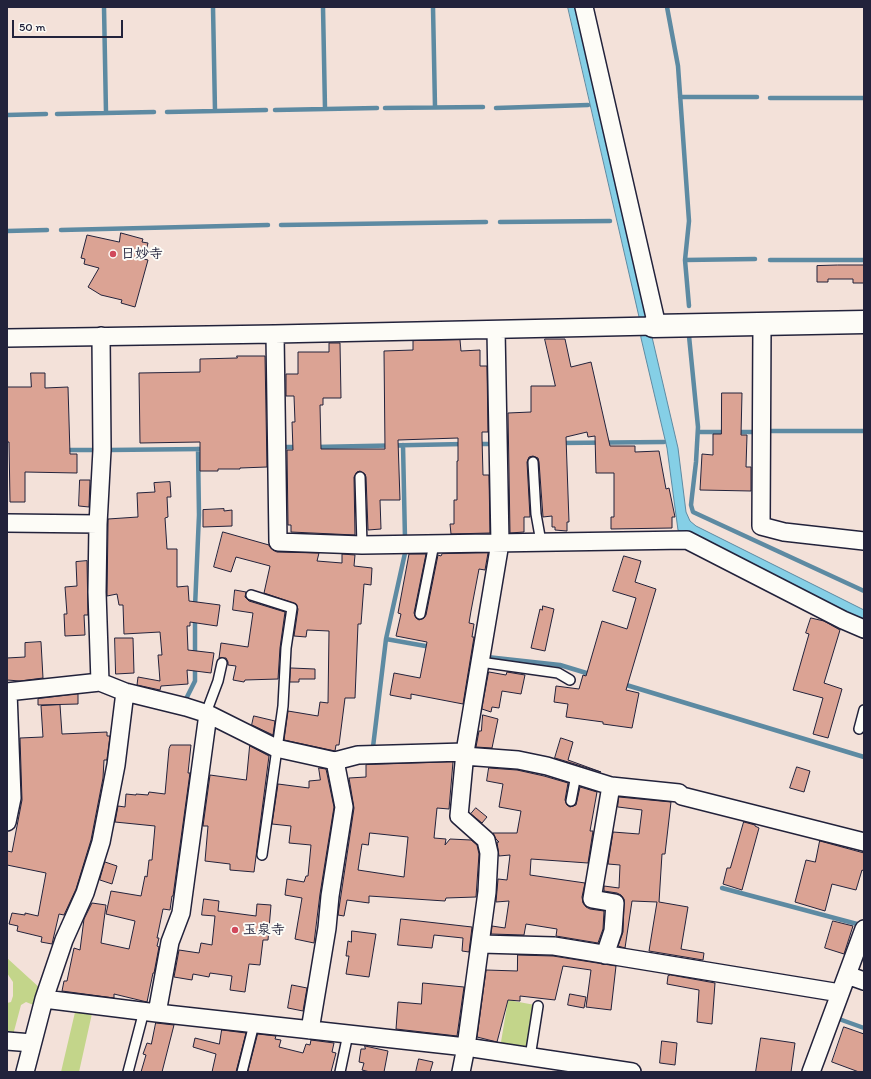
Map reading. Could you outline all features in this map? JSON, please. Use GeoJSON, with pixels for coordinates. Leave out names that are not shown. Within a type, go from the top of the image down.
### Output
{"type":"FeatureCollection","features":[{"type":"Feature","properties":{"kind":"street"},"geometry":{"type":"LineString","coordinates":[[584,7],[649,326]]}},
{"type":"Feature","properties":{"kind":"street"},"geometry":{"type":"LineString","coordinates":[[7,338],[864,322]]}},
{"type":"Feature","properties":{"kind":"street"},"geometry":{"type":"LineString","coordinates":[[762,324],[761,526],[784,532],[864,541]]}},
{"type":"Feature","properties":{"kind":"street"},"geometry":{"type":"LineString","coordinates":[[461,1072],[466,1047],[488,892],[489,852],[486,840],[459,816],[464,754],[500,543],[496,330]]}},
{"type":"Feature","properties":{"kind":"street"},"geometry":{"type":"LineString","coordinates":[[274,334],[278,542],[362,545],[687,540],[843,620],[864,629]]}},
{"type":"Feature","properties":{"kind":"street"},"geometry":{"type":"LineString","coordinates":[[100,682],[97,592],[98,524],[102,450],[101,336]]}},
{"type":"Feature","properties":{"kind":"street"},"geometry":{"type":"LineString","coordinates":[[7,523],[98,524]]}},
{"type":"Feature","properties":{"kind":"street"},"geometry":{"type":"LineString","coordinates":[[7,822],[12,798],[7,692],[100,682],[125,692],[186,707],[207,714],[276,748],[335,760],[358,755],[464,754],[518,760],[547,766],[611,786],[678,793],[682,796],[864,842]]}},
{"type":"Feature","properties":{"kind":"street"},"geometry":{"type":"LineString","coordinates":[[25,1072],[44,999],[64,940],[85,893],[101,842],[116,765],[125,692]]}},
{"type":"Feature","properties":{"kind":"street"},"geometry":{"type":"LineString","coordinates":[[150,1012],[170,942],[181,913],[207,714]]}},
{"type":"Feature","properties":{"kind":"street"},"geometry":{"type":"LineString","coordinates":[[310,1030],[328,928],[330,896],[344,807],[335,760]]}},
{"type":"Feature","properties":{"kind":"street"},"geometry":{"type":"LineString","coordinates":[[605,954],[613,931],[616,903],[592,899],[611,786]]}},
{"type":"Feature","properties":{"kind":"street"},"geometry":{"type":"LineString","coordinates":[[811,1072],[864,929]]}},
{"type":"Feature","properties":{"kind":"street"},"geometry":{"type":"LineString","coordinates":[[481,944],[554,946],[840,993]]}},
{"type":"Feature","properties":{"kind":"street"},"geometry":{"type":"LineString","coordinates":[[847,975],[864,981]]}},
{"type":"Feature","properties":{"kind":"street"},"geometry":{"type":"LineString","coordinates":[[44,999],[466,1047],[632,1072]]}},
{"type":"Feature","properties":{"kind":"street"},"geometry":{"type":"LineString","coordinates":[[7,1041],[32,1043]]}},
{"type":"Feature","properties":{"kind":"lane"},"geometry":{"type":"LineString","coordinates":[[533,462],[536,514],[541,542]]}},
{"type":"Feature","properties":{"kind":"lane"},"geometry":{"type":"LineString","coordinates":[[360,477],[362,545]]}},
{"type":"Feature","properties":{"kind":"lane"},"geometry":{"type":"LineString","coordinates":[[420,614],[434,544]]}},
{"type":"Feature","properties":{"kind":"lane"},"geometry":{"type":"LineString","coordinates":[[251,595],[292,608],[286,648],[283,706],[262,855]]}},
{"type":"Feature","properties":{"kind":"lane"},"geometry":{"type":"LineString","coordinates":[[480,662],[558,673],[570,680]]}},
{"type":"Feature","properties":{"kind":"lane"},"geometry":{"type":"LineString","coordinates":[[207,714],[218,681],[222,663]]}},
{"type":"Feature","properties":{"kind":"lane"},"geometry":{"type":"LineString","coordinates":[[859,729],[864,710]]}},
{"type":"Feature","properties":{"kind":"lane"},"geometry":{"type":"LineString","coordinates":[[571,801],[576,775]]}},
{"type":"Feature","properties":{"kind":"lane"},"geometry":{"type":"LineString","coordinates":[[530,1057],[538,1006]]}},
{"type":"Feature","properties":{"kind":"lane"},"geometry":{"type":"LineString","coordinates":[[128,1072],[150,1012]]}},
{"type":"Feature","properties":{"kind":"lane"},"geometry":{"type":"LineString","coordinates":[[242,1072],[254,1024]]}},
{"type":"Feature","properties":{"kind":"lane"},"geometry":{"type":"LineString","coordinates":[[340,1072],[348,1034]]}},
{"type":"Feature","properties":{"kind":"green space"},"geometry":{"type":"Polygon","coordinates":[[[7,958],[41,989],[36,1006],[26,1002],[21,1005],[13,1035],[7,1037],[7,1003],[11,1002],[13,996],[13,982],[7,973],[7,958]]]}},
{"type":"Feature","properties":{"kind":"green space"},"geometry":{"type":"Polygon","coordinates":[[[508,1000],[535,1005],[527,1052],[500,1048],[508,1000]]]}},
{"type":"Feature","properties":{"kind":"green space"},"geometry":{"type":"Polygon","coordinates":[[[76,1008],[93,1009],[79,1072],[61,1072],[76,1008]]]}},
{"type":"Feature","properties":{"kind":"water"},"geometry":{"type":"Polygon","coordinates":[[[568,7],[580,7],[652,337],[678,448],[686,512],[690,521],[696,526],[864,610],[864,621],[844,613],[678,530],[667,448],[641,338],[639,317],[568,7]]]}},
{"type":"Feature","properties":{"kind":"building"},"geometry":{"type":"Polygon","coordinates":[[[121,233],[143,239],[142,242],[148,243],[144,259],[148,260],[135,307],[121,303],[122,300],[101,295],[88,287],[99,268],[84,264],[85,259],[81,258],[87,235],[119,242],[121,233]]]}},
{"type":"Feature","properties":{"kind":"building"},"geometry":{"type":"Polygon","coordinates":[[[864,265],[864,283],[853,283],[853,279],[828,279],[828,282],[817,282],[817,266],[864,265]]]}},
{"type":"Feature","properties":{"kind":"building"},"geometry":{"type":"Polygon","coordinates":[[[545,339],[565,339],[571,367],[591,362],[610,446],[635,446],[635,452],[659,451],[666,489],[669,488],[675,517],[672,517],[672,528],[611,529],[611,517],[614,517],[614,473],[596,473],[595,436],[588,437],[587,432],[566,437],[569,522],[567,522],[567,531],[555,530],[555,527],[552,527],[552,516],[543,517],[539,462],[538,458],[533,456],[529,457],[527,462],[530,517],[524,517],[524,532],[510,533],[508,413],[531,412],[531,386],[555,386],[545,339]]]}},
{"type":"Feature","properties":{"kind":"building"},"geometry":{"type":"Polygon","coordinates":[[[460,340],[461,351],[480,350],[480,366],[487,366],[488,432],[482,432],[482,438],[483,475],[489,475],[490,533],[451,534],[450,524],[454,524],[454,500],[457,500],[458,438],[398,440],[400,500],[380,500],[381,529],[368,530],[366,477],[365,474],[360,471],[357,472],[354,477],[355,535],[291,532],[291,525],[288,525],[287,450],[293,450],[292,422],[295,422],[294,396],[286,396],[286,374],[298,374],[298,352],[329,352],[329,343],[340,343],[341,398],[323,398],[323,405],[320,405],[321,449],[385,449],[384,351],[413,350],[413,341],[460,340]]]}},
{"type":"Feature","properties":{"kind":"building"},"geometry":{"type":"Polygon","coordinates":[[[237,356],[265,356],[267,467],[200,471],[200,442],[140,443],[139,373],[200,372],[200,359],[237,358],[237,356]]]}},
{"type":"Feature","properties":{"kind":"building"},"geometry":{"type":"Polygon","coordinates":[[[31,373],[45,373],[45,388],[68,387],[70,454],[77,454],[77,473],[25,472],[25,502],[10,502],[9,442],[7,442],[7,387],[31,387],[31,373]]]}},
{"type":"Feature","properties":{"kind":"building"},"geometry":{"type":"Polygon","coordinates":[[[722,393],[742,393],[741,435],[747,435],[746,467],[751,467],[751,491],[700,490],[702,454],[713,455],[713,434],[721,434],[722,393]]]}},
{"type":"Feature","properties":{"kind":"building"},"geometry":{"type":"Polygon","coordinates":[[[80,480],[90,480],[89,507],[79,506],[80,480]]]}},
{"type":"Feature","properties":{"kind":"building"},"geometry":{"type":"Polygon","coordinates":[[[170,482],[171,497],[167,497],[168,517],[165,518],[167,549],[177,549],[177,587],[188,586],[189,601],[220,605],[217,626],[190,622],[190,626],[187,626],[188,650],[214,653],[211,673],[187,670],[188,684],[161,686],[160,690],[137,685],[138,677],[160,681],[158,655],[162,655],[160,632],[124,634],[123,605],[119,605],[117,594],[107,596],[108,519],[138,517],[137,493],[155,492],[154,483],[170,482]]]}},
{"type":"Feature","properties":{"kind":"building"},"geometry":{"type":"Polygon","coordinates":[[[224,509],[224,511],[232,510],[232,526],[203,527],[203,510],[224,509]]]}},
{"type":"Feature","properties":{"kind":"building"},"geometry":{"type":"Polygon","coordinates":[[[223,532],[269,545],[277,552],[319,553],[317,561],[342,563],[342,554],[355,555],[354,566],[372,568],[371,585],[364,584],[361,624],[358,624],[355,698],[345,698],[339,745],[336,745],[335,751],[284,740],[288,711],[318,716],[320,702],[328,703],[329,631],[307,630],[306,637],[294,636],[298,609],[296,604],[264,593],[270,566],[236,557],[231,572],[214,567],[223,532]]]}},
{"type":"Feature","properties":{"kind":"building"},"geometry":{"type":"Polygon","coordinates":[[[488,553],[485,570],[479,569],[469,623],[474,624],[472,637],[474,637],[463,704],[411,694],[411,699],[390,695],[394,673],[420,678],[427,642],[396,636],[401,614],[398,613],[409,554],[426,554],[414,613],[416,618],[419,620],[424,618],[426,615],[438,555],[488,553]]]}},
{"type":"Feature","properties":{"kind":"building"},"geometry":{"type":"Polygon","coordinates":[[[624,556],[641,561],[635,582],[656,589],[626,690],[639,693],[632,728],[566,717],[568,704],[554,702],[556,686],[579,689],[583,675],[586,676],[602,621],[627,629],[636,598],[613,591],[624,556]]]}},
{"type":"Feature","properties":{"kind":"building"},"geometry":{"type":"Polygon","coordinates":[[[87,561],[88,615],[84,615],[85,635],[65,636],[64,614],[67,614],[65,587],[77,586],[76,562],[87,561]]]}},
{"type":"Feature","properties":{"kind":"building"},"geometry":{"type":"Polygon","coordinates":[[[235,590],[246,592],[245,597],[249,601],[285,612],[280,648],[278,679],[245,680],[244,682],[233,680],[236,666],[228,665],[226,658],[219,658],[221,643],[248,647],[253,613],[233,610],[235,590]]]}},
{"type":"Feature","properties":{"kind":"building"},"geometry":{"type":"Polygon","coordinates":[[[543,606],[554,609],[545,651],[531,648],[540,609],[542,610],[543,606]]]}},
{"type":"Feature","properties":{"kind":"building"},"geometry":{"type":"Polygon","coordinates":[[[811,618],[824,621],[840,630],[824,683],[842,689],[828,738],[813,734],[823,698],[793,690],[809,634],[806,633],[811,618]]]}},
{"type":"Feature","properties":{"kind":"building"},"geometry":{"type":"Polygon","coordinates":[[[115,638],[133,638],[134,673],[116,674],[115,638]]]}},
{"type":"Feature","properties":{"kind":"building"},"geometry":{"type":"Polygon","coordinates":[[[41,642],[43,678],[20,681],[7,680],[7,658],[25,657],[25,643],[41,642]]]}},
{"type":"Feature","properties":{"kind":"building"},"geometry":{"type":"Polygon","coordinates":[[[291,668],[315,669],[315,679],[299,679],[299,682],[290,682],[291,668]]]}},
{"type":"Feature","properties":{"kind":"building"},"geometry":{"type":"Polygon","coordinates":[[[489,672],[506,675],[507,672],[525,675],[521,694],[502,691],[499,708],[492,707],[491,712],[482,709],[489,672]]]}},
{"type":"Feature","properties":{"kind":"building"},"geometry":{"type":"Polygon","coordinates":[[[78,694],[78,704],[38,705],[38,699],[78,694]]]}},
{"type":"Feature","properties":{"kind":"building"},"geometry":{"type":"Polygon","coordinates":[[[60,705],[62,734],[107,732],[107,736],[110,736],[107,760],[104,760],[103,778],[91,840],[76,889],[64,915],[59,914],[52,944],[41,942],[42,937],[17,931],[18,926],[9,924],[12,913],[25,915],[25,913],[38,916],[46,873],[7,865],[7,851],[12,852],[22,800],[20,738],[43,737],[41,706],[60,705]]]}},
{"type":"Feature","properties":{"kind":"building"},"geometry":{"type":"Polygon","coordinates":[[[483,715],[498,719],[492,748],[476,747],[479,731],[481,731],[483,715]]]}},
{"type":"Feature","properties":{"kind":"building"},"geometry":{"type":"Polygon","coordinates":[[[254,716],[275,721],[273,735],[252,725],[254,716]]]}},
{"type":"Feature","properties":{"kind":"building"},"geometry":{"type":"Polygon","coordinates":[[[561,738],[573,742],[568,760],[601,772],[555,758],[561,738]]]}},
{"type":"Feature","properties":{"kind":"building"},"geometry":{"type":"Polygon","coordinates":[[[171,745],[191,745],[188,773],[190,773],[173,896],[170,910],[163,909],[157,938],[159,938],[157,946],[159,947],[147,1002],[114,994],[114,998],[62,991],[64,981],[67,981],[74,948],[80,950],[84,919],[92,903],[106,905],[101,943],[129,949],[135,921],[106,914],[111,891],[141,896],[145,876],[147,877],[149,860],[152,860],[155,826],[115,822],[118,806],[125,807],[126,794],[148,795],[149,792],[165,794],[169,749],[171,745]]]}},
{"type":"Feature","properties":{"kind":"building"},"geometry":{"type":"Polygon","coordinates":[[[250,746],[269,756],[254,872],[230,870],[230,864],[205,861],[208,826],[203,826],[210,775],[246,780],[250,746]]]}},
{"type":"Feature","properties":{"kind":"building"},"geometry":{"type":"Polygon","coordinates":[[[453,762],[449,809],[437,808],[434,838],[446,839],[445,845],[450,839],[471,840],[477,845],[479,854],[476,897],[446,898],[445,901],[369,896],[369,903],[347,900],[344,916],[338,915],[354,808],[349,778],[366,777],[366,765],[453,762]],[[370,833],[368,845],[362,844],[358,870],[404,877],[408,837],[370,833]]]}},
{"type":"Feature","properties":{"kind":"building"},"geometry":{"type":"Polygon","coordinates":[[[797,767],[810,771],[804,792],[790,788],[797,767]]]}},
{"type":"Feature","properties":{"kind":"building"},"geometry":{"type":"Polygon","coordinates":[[[319,768],[326,769],[334,807],[314,943],[295,939],[302,898],[285,895],[287,879],[304,882],[306,876],[308,876],[311,845],[289,843],[291,826],[272,824],[278,784],[309,788],[309,781],[320,780],[319,768]]]}},
{"type":"Feature","properties":{"kind":"building"},"geometry":{"type":"Polygon","coordinates":[[[489,768],[517,770],[568,783],[565,800],[567,805],[570,807],[576,805],[580,787],[597,792],[590,831],[593,831],[588,863],[531,859],[530,875],[585,883],[582,897],[583,903],[590,909],[604,911],[603,929],[598,943],[556,936],[557,929],[526,924],[524,935],[491,934],[492,926],[505,928],[509,901],[496,902],[498,879],[507,880],[510,855],[499,856],[497,842],[499,842],[493,833],[517,833],[521,811],[499,807],[503,784],[487,781],[489,768]]]}},
{"type":"Feature","properties":{"kind":"building"},"geometry":{"type":"Polygon","coordinates":[[[619,797],[671,802],[665,854],[662,854],[659,902],[688,907],[681,949],[704,953],[703,960],[649,951],[657,902],[632,901],[625,948],[618,946],[623,932],[624,899],[617,893],[604,891],[604,886],[619,888],[620,865],[608,864],[613,832],[639,834],[642,810],[618,807],[619,797]]]}},
{"type":"Feature","properties":{"kind":"building"},"geometry":{"type":"Polygon","coordinates":[[[476,808],[487,817],[482,823],[471,814],[476,808]]]}},
{"type":"Feature","properties":{"kind":"building"},"geometry":{"type":"Polygon","coordinates":[[[744,822],[755,825],[759,828],[742,890],[723,884],[727,868],[730,868],[744,822]]]}},
{"type":"Feature","properties":{"kind":"building"},"geometry":{"type":"Polygon","coordinates":[[[820,841],[864,853],[864,871],[862,870],[856,890],[832,884],[825,911],[795,902],[806,860],[815,862],[820,841]]]}},
{"type":"Feature","properties":{"kind":"building"},"geometry":{"type":"Polygon","coordinates":[[[105,862],[117,866],[112,884],[100,880],[105,862]]]}},
{"type":"Feature","properties":{"kind":"building"},"geometry":{"type":"Polygon","coordinates":[[[204,899],[219,901],[218,911],[256,916],[257,904],[271,905],[268,940],[263,940],[260,965],[249,964],[245,992],[230,990],[232,976],[210,973],[209,977],[193,974],[192,980],[174,977],[179,950],[199,953],[201,943],[212,945],[215,916],[202,915],[204,899]]]}},
{"type":"Feature","properties":{"kind":"building"},"geometry":{"type":"Polygon","coordinates":[[[401,919],[472,927],[469,952],[462,951],[463,938],[434,935],[432,948],[398,945],[401,919]]]}},
{"type":"Feature","properties":{"kind":"building"},"geometry":{"type":"Polygon","coordinates":[[[833,921],[853,926],[844,954],[825,948],[833,921]]]}},
{"type":"Feature","properties":{"kind":"building"},"geometry":{"type":"Polygon","coordinates":[[[352,931],[376,934],[369,977],[346,974],[349,956],[346,956],[348,941],[351,942],[352,931]]]}},
{"type":"Feature","properties":{"kind":"building"},"geometry":{"type":"Polygon","coordinates":[[[518,955],[553,956],[616,966],[611,1010],[586,1007],[591,970],[563,966],[555,1000],[520,996],[520,1001],[508,1000],[497,1042],[477,1037],[486,970],[517,971],[518,955]]]}},
{"type":"Feature","properties":{"kind":"building"},"geometry":{"type":"Polygon","coordinates":[[[671,975],[715,983],[712,1024],[697,1022],[699,990],[667,984],[668,976],[671,975]]]}},
{"type":"Feature","properties":{"kind":"building"},"geometry":{"type":"Polygon","coordinates":[[[423,983],[464,987],[457,1036],[396,1029],[398,1002],[421,1004],[423,983]]]}},
{"type":"Feature","properties":{"kind":"building"},"geometry":{"type":"Polygon","coordinates":[[[292,985],[307,988],[303,1011],[288,1008],[292,985]]]}},
{"type":"Feature","properties":{"kind":"building"},"geometry":{"type":"Polygon","coordinates":[[[570,994],[586,997],[584,1008],[568,1005],[570,994]]]}},
{"type":"Feature","properties":{"kind":"building"},"geometry":{"type":"Polygon","coordinates":[[[156,1023],[174,1025],[162,1072],[141,1072],[146,1055],[143,1054],[147,1043],[151,1044],[156,1023]]]}},
{"type":"Feature","properties":{"kind":"building"},"geometry":{"type":"Polygon","coordinates":[[[844,1027],[864,1034],[864,1072],[859,1072],[832,1062],[844,1027]]]}},
{"type":"Feature","properties":{"kind":"building"},"geometry":{"type":"Polygon","coordinates":[[[222,1030],[246,1033],[236,1072],[212,1072],[216,1054],[193,1047],[195,1038],[219,1044],[222,1030]]]}},
{"type":"Feature","properties":{"kind":"building"},"geometry":{"type":"Polygon","coordinates":[[[258,1034],[276,1036],[275,1039],[281,1040],[279,1047],[303,1053],[306,1044],[310,1045],[311,1040],[334,1043],[332,1052],[336,1053],[331,1072],[248,1072],[258,1034]]]}},
{"type":"Feature","properties":{"kind":"building"},"geometry":{"type":"Polygon","coordinates":[[[761,1038],[795,1043],[791,1072],[756,1072],[761,1038]]]}},
{"type":"Feature","properties":{"kind":"building"},"geometry":{"type":"Polygon","coordinates":[[[662,1041],[677,1043],[675,1065],[660,1063],[662,1041]]]}},
{"type":"Feature","properties":{"kind":"building"},"geometry":{"type":"Polygon","coordinates":[[[365,1046],[388,1051],[384,1072],[370,1072],[362,1070],[364,1063],[359,1062],[361,1049],[365,1049],[365,1046]]]}},
{"type":"Feature","properties":{"kind":"building"},"geometry":{"type":"Polygon","coordinates":[[[419,1059],[433,1062],[430,1072],[416,1072],[419,1059]]]}},
{"type":"Feature","properties":{"kind":"waterway"},"geometry":{"type":"LineString","coordinates":[[104,7],[106,113]]}},
{"type":"Feature","properties":{"kind":"waterway"},"geometry":{"type":"LineString","coordinates":[[213,7],[215,111]]}},
{"type":"Feature","properties":{"kind":"waterway"},"geometry":{"type":"LineString","coordinates":[[323,7],[325,109]]}},
{"type":"Feature","properties":{"kind":"waterway"},"geometry":{"type":"LineString","coordinates":[[433,7],[435,107]]}},
{"type":"Feature","properties":{"kind":"waterway"},"geometry":{"type":"LineString","coordinates":[[667,7],[678,66],[689,221],[685,260],[689,306]]}},
{"type":"Feature","properties":{"kind":"waterway"},"geometry":{"type":"LineString","coordinates":[[680,97],[757,97]]}},
{"type":"Feature","properties":{"kind":"waterway"},"geometry":{"type":"LineString","coordinates":[[770,98],[864,98]]}},
{"type":"Feature","properties":{"kind":"waterway"},"geometry":{"type":"LineString","coordinates":[[496,108],[588,105]]}},
{"type":"Feature","properties":{"kind":"waterway"},"geometry":{"type":"LineString","coordinates":[[385,108],[483,107]]}},
{"type":"Feature","properties":{"kind":"waterway"},"geometry":{"type":"LineString","coordinates":[[275,110],[377,108]]}},
{"type":"Feature","properties":{"kind":"waterway"},"geometry":{"type":"LineString","coordinates":[[167,112],[266,110]]}},
{"type":"Feature","properties":{"kind":"waterway"},"geometry":{"type":"LineString","coordinates":[[57,114],[154,112]]}},
{"type":"Feature","properties":{"kind":"waterway"},"geometry":{"type":"LineString","coordinates":[[7,115],[46,114]]}},
{"type":"Feature","properties":{"kind":"waterway"},"geometry":{"type":"LineString","coordinates":[[500,222],[610,221]]}},
{"type":"Feature","properties":{"kind":"waterway"},"geometry":{"type":"LineString","coordinates":[[281,225],[486,222]]}},
{"type":"Feature","properties":{"kind":"waterway"},"geometry":{"type":"LineString","coordinates":[[61,230],[268,225]]}},
{"type":"Feature","properties":{"kind":"waterway"},"geometry":{"type":"LineString","coordinates":[[7,231],[47,230]]}},
{"type":"Feature","properties":{"kind":"waterway"},"geometry":{"type":"LineString","coordinates":[[685,260],[755,259]]}},
{"type":"Feature","properties":{"kind":"waterway"},"geometry":{"type":"LineString","coordinates":[[770,260],[864,260]]}},
{"type":"Feature","properties":{"kind":"waterway"},"geometry":{"type":"LineString","coordinates":[[689,336],[698,427],[691,505],[693,512],[864,591]]}},
{"type":"Feature","properties":{"kind":"waterway"},"geometry":{"type":"LineString","coordinates":[[767,431],[864,431]]}},
{"type":"Feature","properties":{"kind":"waterway"},"geometry":{"type":"LineString","coordinates":[[698,432],[726,432]]}},
{"type":"Feature","properties":{"kind":"waterway"},"geometry":{"type":"LineString","coordinates":[[735,432],[756,432]]}},
{"type":"Feature","properties":{"kind":"waterway"},"geometry":{"type":"LineString","coordinates":[[560,443],[664,442]]}},
{"type":"Feature","properties":{"kind":"waterway"},"geometry":{"type":"LineString","coordinates":[[315,447],[464,444]]}},
{"type":"Feature","properties":{"kind":"waterway"},"geometry":{"type":"LineString","coordinates":[[477,444],[491,444]]}},
{"type":"Feature","properties":{"kind":"waterway"},"geometry":{"type":"LineString","coordinates":[[403,445],[405,539]]}},
{"type":"Feature","properties":{"kind":"waterway"},"geometry":{"type":"LineString","coordinates":[[283,447],[298,447]]}},
{"type":"Feature","properties":{"kind":"waterway"},"geometry":{"type":"LineString","coordinates":[[195,607],[199,515],[198,449]]}},
{"type":"Feature","properties":{"kind":"waterway"},"geometry":{"type":"LineString","coordinates":[[109,450],[201,449]]}},
{"type":"Feature","properties":{"kind":"waterway"},"geometry":{"type":"LineString","coordinates":[[65,450],[95,450]]}},
{"type":"Feature","properties":{"kind":"waterway"},"geometry":{"type":"LineString","coordinates":[[405,553],[386,639],[431,647]]}},
{"type":"Feature","properties":{"kind":"waterway"},"geometry":{"type":"LineString","coordinates":[[195,618],[195,657]]}},
{"type":"Feature","properties":{"kind":"waterway"},"geometry":{"type":"LineString","coordinates":[[373,747],[386,639]]}},
{"type":"Feature","properties":{"kind":"waterway"},"geometry":{"type":"LineString","coordinates":[[487,657],[560,665],[593,675]]}},
{"type":"Feature","properties":{"kind":"waterway"},"geometry":{"type":"LineString","coordinates":[[186,699],[195,681],[195,666]]}},
{"type":"Feature","properties":{"kind":"waterway"},"geometry":{"type":"LineString","coordinates":[[623,684],[864,757]]}},
{"type":"Feature","properties":{"kind":"waterway"},"geometry":{"type":"LineString","coordinates":[[722,888],[857,924]]}},
{"type":"Feature","properties":{"kind":"waterway"},"geometry":{"type":"LineString","coordinates":[[839,1019],[864,1028]]}},
{"type":"Feature","properties":{"kind":"place","name":"日妙寺"},"geometry":{"type":"Point","coordinates":[113,254]}},
{"type":"Feature","properties":{"kind":"place","name":"玉泉寺"},"geometry":{"type":"Point","coordinates":[235,930]}}]}
